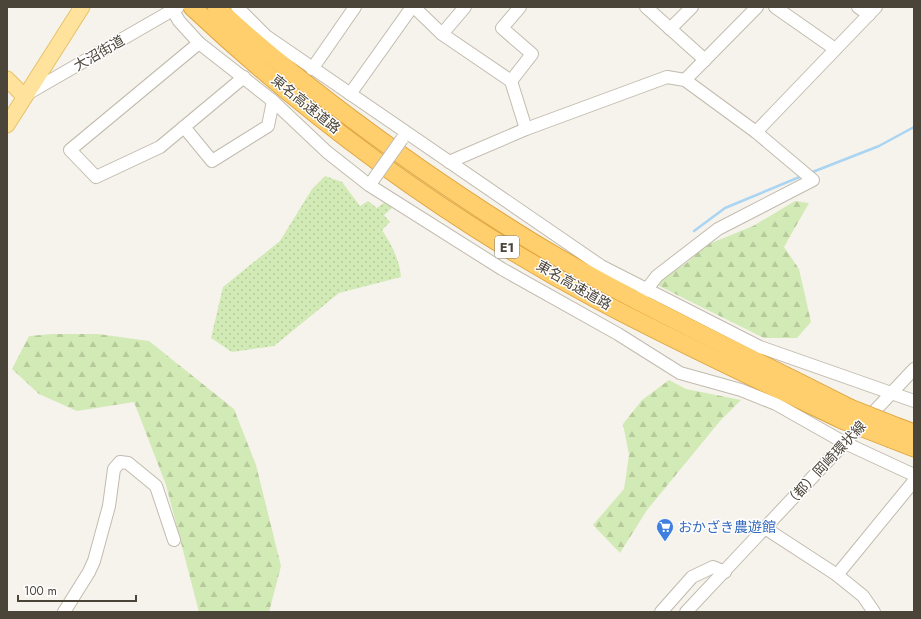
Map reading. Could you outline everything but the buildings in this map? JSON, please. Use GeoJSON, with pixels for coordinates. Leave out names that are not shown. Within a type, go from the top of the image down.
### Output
{"type":"FeatureCollection","features":[{"type":"Feature","properties":{"kind":"highway","name":"東名高速道路"},"geometry":{"type":"LineString","coordinates":[[192,7],[213,12],[316,114],[421,193],[502,244],[593,297],[685,345],[846,414],[895,433],[914,448]]}},
{"type":"Feature","properties":{"kind":"highway","name":"東名高速道路"},"geometry":{"type":"LineString","coordinates":[[895,433],[914,433]]}},
{"type":"Feature","properties":{"kind":"main road"},"geometry":{"type":"LineString","coordinates":[[7,125],[24,96],[82,7]]}},
{"type":"Feature","properties":{"kind":"main road"},"geometry":{"type":"LineString","coordinates":[[7,79],[24,96]]}},
{"type":"Feature","properties":{"kind":"street"},"geometry":{"type":"LineString","coordinates":[[237,7],[266,36],[350,94],[404,136],[449,162],[601,266],[645,291],[760,347],[914,401]]}},
{"type":"Feature","properties":{"kind":"street"},"geometry":{"type":"LineString","coordinates":[[312,69],[355,7]]}},
{"type":"Feature","properties":{"kind":"street"},"geometry":{"type":"LineString","coordinates":[[350,94],[413,7],[442,34],[511,81],[526,129]]}},
{"type":"Feature","properties":{"kind":"street"},"geometry":{"type":"LineString","coordinates":[[442,34],[465,7]]}},
{"type":"Feature","properties":{"kind":"street"},"geometry":{"type":"LineString","coordinates":[[511,81],[532,54],[502,28],[520,7]]}},
{"type":"Feature","properties":{"kind":"street"},"geometry":{"type":"LineString","coordinates":[[646,7],[705,60]]}},
{"type":"Feature","properties":{"kind":"street"},"geometry":{"type":"LineString","coordinates":[[670,29],[692,7]]}},
{"type":"Feature","properties":{"kind":"street"},"geometry":{"type":"LineString","coordinates":[[685,80],[757,7]]}},
{"type":"Feature","properties":{"kind":"street"},"geometry":{"type":"LineString","coordinates":[[775,7],[836,49]]}},
{"type":"Feature","properties":{"kind":"street"},"geometry":{"type":"LineString","coordinates":[[756,132],[872,11],[858,7]]}},
{"type":"Feature","properties":{"kind":"street","name":"大沼街道"},"geometry":{"type":"LineString","coordinates":[[24,96],[174,8]]}},
{"type":"Feature","properties":{"kind":"street"},"geometry":{"type":"LineString","coordinates":[[174,8],[179,21],[199,43],[273,101],[327,152],[371,183],[502,269],[620,330],[680,373],[741,390],[776,404],[845,443],[914,475]]}},
{"type":"Feature","properties":{"kind":"street"},"geometry":{"type":"LineString","coordinates":[[199,43],[70,150],[96,177],[160,147],[244,77]]}},
{"type":"Feature","properties":{"kind":"street"},"geometry":{"type":"LineString","coordinates":[[449,162],[526,129],[667,77],[685,80],[756,132],[813,180],[718,229],[657,276],[645,291]]}},
{"type":"Feature","properties":{"kind":"street"},"geometry":{"type":"LineString","coordinates":[[184,128],[212,161],[268,126],[273,101]]}},
{"type":"Feature","properties":{"kind":"street"},"geometry":{"type":"LineString","coordinates":[[371,183],[404,136]]}},
{"type":"Feature","properties":{"kind":"street","name":"（都）岡崎環状線"},"geometry":{"type":"LineString","coordinates":[[686,612],[914,369]]}},
{"type":"Feature","properties":{"kind":"street"},"geometry":{"type":"LineString","coordinates":[[64,612],[89,572],[94,561],[109,506],[114,469],[120,462],[128,463],[156,486],[174,540]]}},
{"type":"Feature","properties":{"kind":"street"},"geometry":{"type":"LineString","coordinates":[[837,575],[914,481]]}},
{"type":"Feature","properties":{"kind":"street"},"geometry":{"type":"LineString","coordinates":[[765,528],[837,575],[863,596],[874,612]]}},
{"type":"Feature","properties":{"kind":"street"},"geometry":{"type":"LineString","coordinates":[[661,612],[692,577],[713,566],[725,572]]}},
{"type":"Feature","properties":{"kind":"green space"},"geometry":{"type":"Polygon","coordinates":[[[325,176],[342,182],[360,206],[368,201],[377,208],[386,201],[392,208],[384,215],[390,222],[382,230],[394,252],[399,265],[401,277],[339,293],[274,346],[232,352],[211,338],[223,287],[280,241],[312,189],[325,176]]]}},
{"type":"Feature","properties":{"kind":"green space"},"geometry":{"type":"Polygon","coordinates":[[[795,201],[809,203],[784,247],[799,269],[811,322],[797,338],[764,338],[655,284],[688,262],[704,246],[753,226],[795,201]]]}},
{"type":"Feature","properties":{"kind":"green space"},"geometry":{"type":"Polygon","coordinates":[[[53,334],[98,334],[149,341],[234,409],[256,465],[281,566],[269,612],[199,612],[166,485],[134,402],[77,411],[39,394],[12,369],[29,336],[53,334]]]}},
{"type":"Feature","properties":{"kind":"green space"},"geometry":{"type":"Polygon","coordinates":[[[669,380],[686,389],[741,400],[720,421],[647,510],[620,553],[593,525],[624,489],[629,455],[623,424],[642,400],[669,380]]]}},
{"type":"Feature","properties":{"kind":"waterway"},"geometry":{"type":"LineString","coordinates":[[810,173],[879,146],[914,127]]}},
{"type":"Feature","properties":{"kind":"waterway"},"geometry":{"type":"LineString","coordinates":[[694,231],[725,208],[802,176]]}},
{"type":"Feature","properties":{"kind":"place","name":"おかざき農遊館"},"geometry":{"type":"Point","coordinates":[665,542]}}]}
